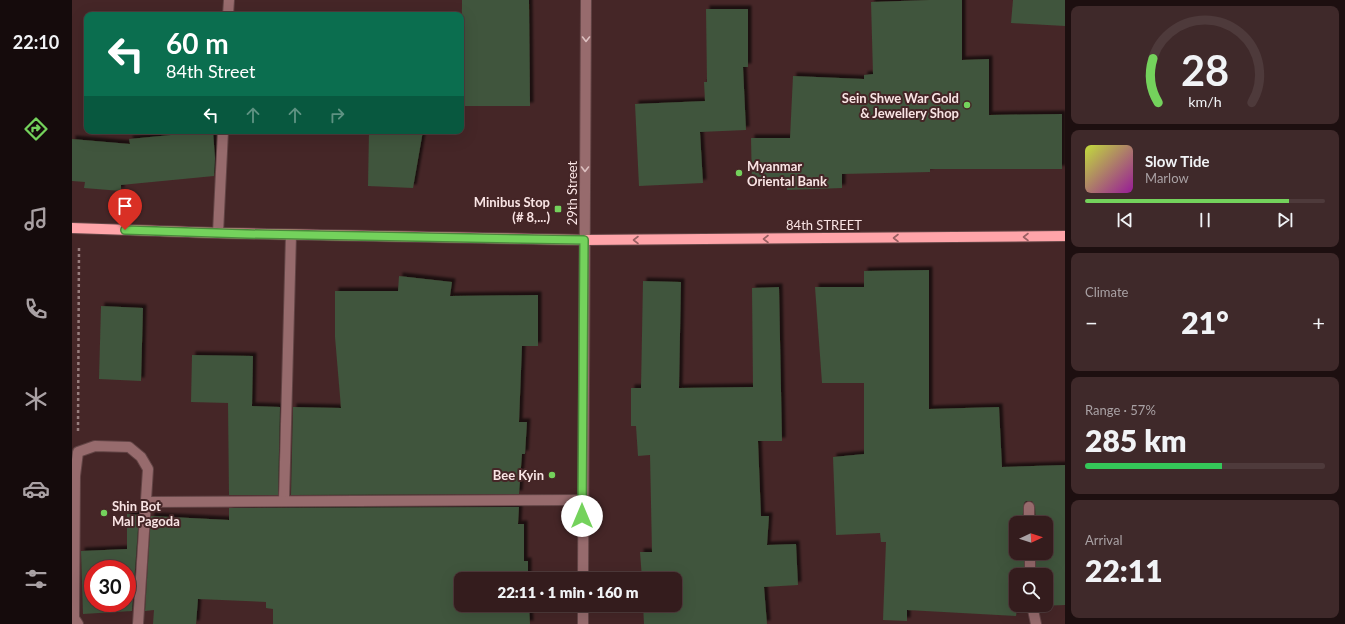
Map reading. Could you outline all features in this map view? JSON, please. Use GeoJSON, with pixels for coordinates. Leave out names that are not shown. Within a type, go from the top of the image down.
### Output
{"type":"FeatureCollection","features":[{"type":"Feature","properties":{"kind":"main road"},"geometry":{"type":"LineString","coordinates":[[75,228],[291,235],[584,240]]}},
{"type":"Feature","properties":{"kind":"main road","name":"84th STREET"},"geometry":{"type":"LineString","coordinates":[[584,240],[1065,236]]}},
{"type":"Feature","properties":{"kind":"street"},"geometry":{"type":"LineString","coordinates":[[228,0],[228,12]]}},
{"type":"Feature","properties":{"kind":"street","name":"29th Street"},"geometry":{"type":"LineString","coordinates":[[583,572],[582,500],[586,0]]}},
{"type":"Feature","properties":{"kind":"street"},"geometry":{"type":"LineString","coordinates":[[218,233],[222,134]]}},
{"type":"Feature","properties":{"kind":"street"},"geometry":{"type":"LineString","coordinates":[[284,500],[291,235]]}},
{"type":"Feature","properties":{"kind":"street"},"geometry":{"type":"LineString","coordinates":[[78,624],[74,618],[75,476],[78,452],[95,446],[129,447],[141,457],[148,469],[138,624]]}},
{"type":"Feature","properties":{"kind":"street"},"geometry":{"type":"LineString","coordinates":[[147,502],[284,500],[582,500]]}},
{"type":"Feature","properties":{"kind":"street"},"geometry":{"type":"LineString","coordinates":[[1029,506],[1029,516]]}},
{"type":"Feature","properties":{"kind":"street"},"geometry":{"type":"LineString","coordinates":[[583,612],[583,624]]}},
{"type":"Feature","properties":{"kind":"street"},"geometry":{"type":"LineString","coordinates":[[1033,612],[1036,624]]}},
{"type":"Feature","properties":{"kind":"path"},"geometry":{"type":"LineString","coordinates":[[75,228],[78,452]]}},
{"type":"Feature","properties":{"kind":"building"},"geometry":{"type":"Polygon","coordinates":[[[462,0],[529,0],[530,106],[464,106],[464,12],[462,12],[462,0]]]}},
{"type":"Feature","properties":{"kind":"building"},"geometry":{"type":"Polygon","coordinates":[[[962,0],[962,60],[989,59],[989,115],[1062,114],[1062,169],[930,169],[930,172],[842,174],[842,188],[787,190],[787,186],[752,187],[751,138],[790,138],[793,76],[864,79],[864,75],[873,74],[871,2],[962,0]]]}},
{"type":"Feature","properties":{"kind":"building"},"geometry":{"type":"Polygon","coordinates":[[[1013,0],[1065,0],[1065,26],[1011,23],[1013,0]]]}},
{"type":"Feature","properties":{"kind":"building"},"geometry":{"type":"Polygon","coordinates":[[[706,9],[748,9],[748,67],[743,67],[746,130],[700,132],[703,183],[639,186],[635,104],[705,101],[704,82],[707,82],[706,9]]]}},
{"type":"Feature","properties":{"kind":"building"},"geometry":{"type":"Polygon","coordinates":[[[182,134],[213,134],[215,158],[214,176],[121,185],[121,191],[84,188],[85,182],[72,181],[72,139],[130,144],[129,139],[182,134]]]}},
{"type":"Feature","properties":{"kind":"building"},"geometry":{"type":"Polygon","coordinates":[[[369,134],[422,134],[413,188],[368,186],[369,134]]]}},
{"type":"Feature","properties":{"kind":"building"},"geometry":{"type":"Polygon","coordinates":[[[929,270],[929,409],[999,407],[1002,467],[1065,465],[1065,605],[1053,605],[1053,568],[1036,568],[1036,560],[1053,560],[1053,516],[1036,516],[1035,507],[1032,501],[1026,501],[1024,503],[1023,516],[1009,516],[1009,560],[1024,560],[1024,568],[1009,568],[1009,612],[1016,612],[1016,616],[907,610],[907,621],[883,620],[886,542],[881,542],[880,533],[836,535],[833,457],[864,454],[864,383],[822,383],[815,287],[864,287],[864,271],[929,270]]]}},
{"type":"Feature","properties":{"kind":"building"},"geometry":{"type":"Polygon","coordinates":[[[399,276],[452,282],[450,296],[538,295],[538,346],[522,346],[519,422],[527,422],[525,454],[522,454],[519,494],[291,495],[293,407],[341,408],[335,337],[335,291],[398,291],[399,276]]]}},
{"type":"Feature","properties":{"kind":"building"},"geometry":{"type":"Polygon","coordinates":[[[643,281],[681,282],[679,388],[753,387],[752,288],[779,287],[782,441],[758,441],[761,516],[769,516],[767,545],[796,544],[798,585],[764,587],[767,624],[644,624],[643,612],[682,612],[682,572],[641,572],[640,552],[652,552],[650,455],[638,456],[636,426],[631,426],[631,388],[641,388],[643,281]]]}},
{"type":"Feature","properties":{"kind":"building"},"geometry":{"type":"Polygon","coordinates":[[[101,306],[143,308],[141,381],[99,379],[101,306]]]}},
{"type":"Feature","properties":{"kind":"building"},"geometry":{"type":"Polygon","coordinates":[[[192,355],[253,356],[252,406],[280,407],[278,495],[229,495],[228,403],[191,402],[192,355]]]}},
{"type":"Feature","properties":{"kind":"building"},"geometry":{"type":"Polygon","coordinates":[[[519,507],[518,524],[524,524],[524,561],[528,561],[528,572],[454,572],[454,612],[529,612],[530,624],[273,624],[273,609],[266,608],[266,602],[198,599],[196,624],[153,624],[154,610],[145,611],[151,516],[229,520],[229,508],[519,507]]]}},
{"type":"Feature","properties":{"kind":"building"},"geometry":{"type":"Polygon","coordinates":[[[127,514],[139,515],[136,560],[84,560],[84,612],[116,612],[83,614],[81,551],[127,549],[127,514]]]}},
{"type":"Feature","properties":{"kind":"place","name":"Sein Shwe War Gold & Jewellery Shop"},"geometry":{"type":"Point","coordinates":[967,105]}},
{"type":"Feature","properties":{"kind":"place","name":"Myanmar Oriental Bank"},"geometry":{"type":"Point","coordinates":[739,173]}},
{"type":"Feature","properties":{"kind":"place","name":"Minibus Stop (# 8,...)"},"geometry":{"type":"Point","coordinates":[558,209]}},
{"type":"Feature","properties":{"kind":"place","name":"Bee Kyin"},"geometry":{"type":"Point","coordinates":[552,475]}},
{"type":"Feature","properties":{"kind":"place","name":"Shin Bot Mal Pagoda"},"geometry":{"type":"Point","coordinates":[104,513]}},
{"type":"Feature","properties":{"kind":"route"},"geometry":{"type":"LineString","coordinates":[[125,230],[247,234],[584,240],[582,516]]}}]}
